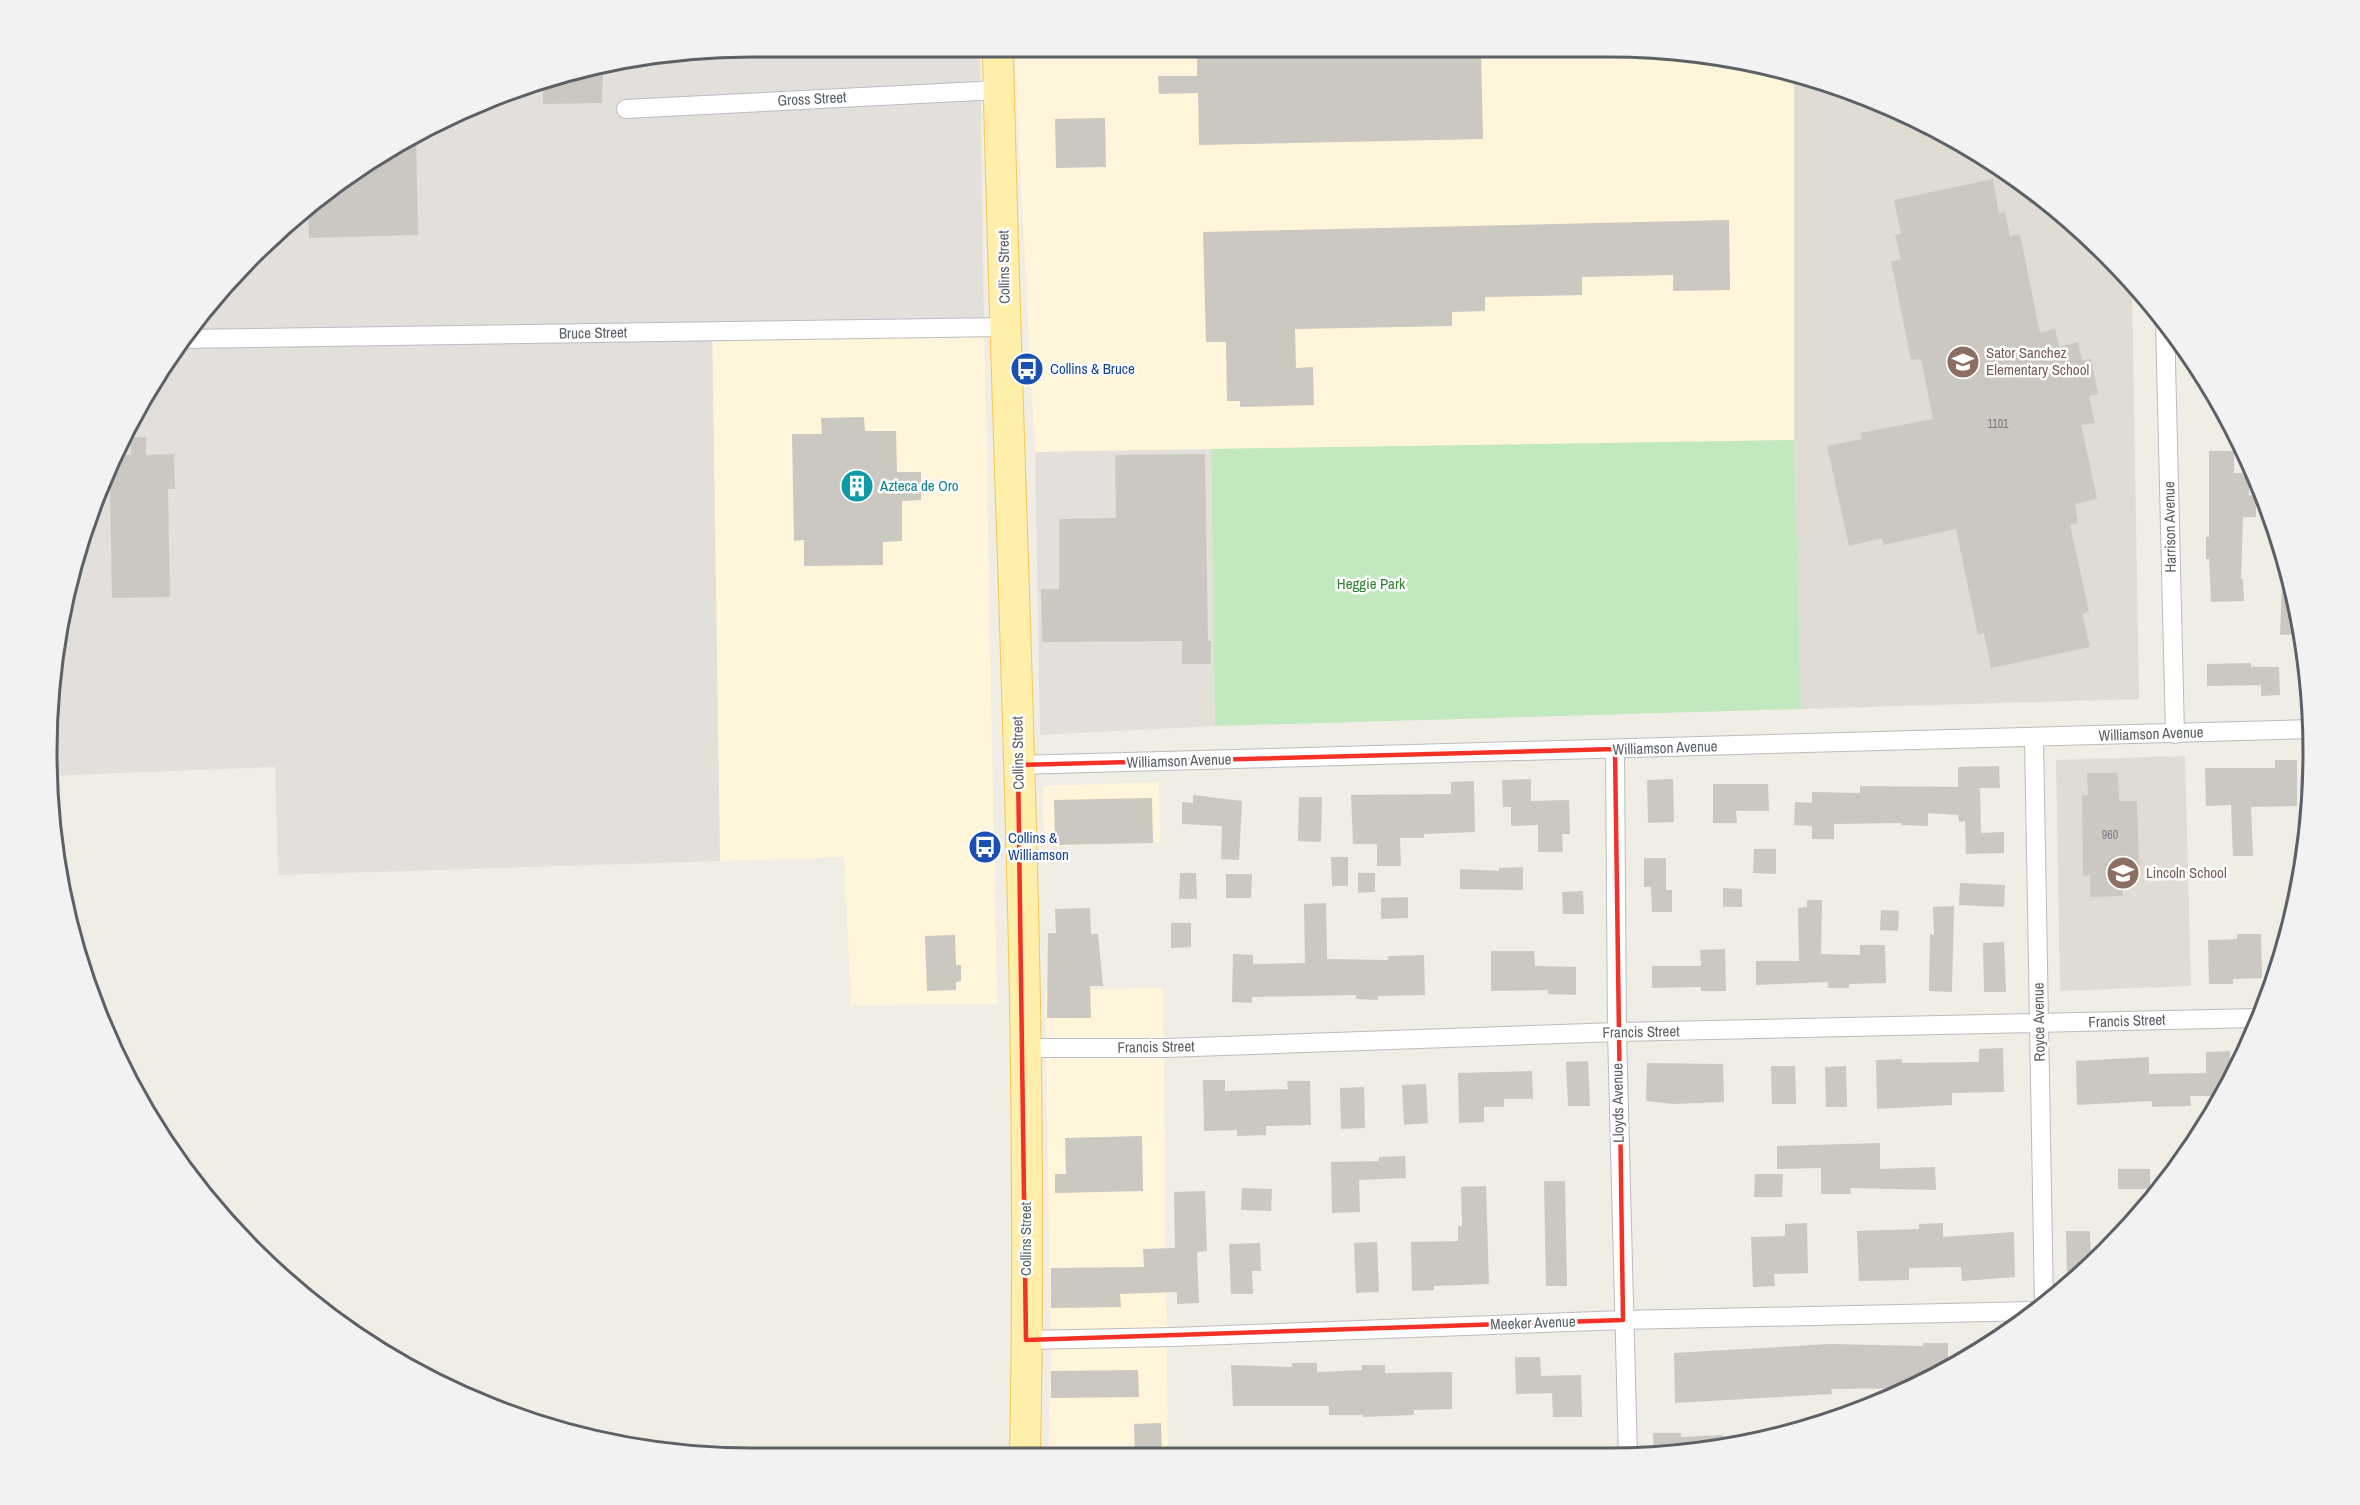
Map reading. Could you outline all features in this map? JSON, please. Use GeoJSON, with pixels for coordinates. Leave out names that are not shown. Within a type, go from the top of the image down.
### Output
{"type":"FeatureCollection","features":[{"type":"Feature","properties":{"kind":"main road","name":"Collins Street"},"geometry":{"type":"LineString","coordinates":[[998,57],[1024,1048],[1025,1448]]}},
{"type":"Feature","properties":{"kind":"street","name":"Gross Street"},"geometry":{"type":"LineString","coordinates":[[626,109],[999,90]]}},
{"type":"Feature","properties":{"kind":"street","name":"Bruce Street"},"geometry":{"type":"LineString","coordinates":[[194,339],[1006,327]]}},
{"type":"Feature","properties":{"kind":"street","name":"Harrison Avenue"},"geometry":{"type":"LineString","coordinates":[[2165,338],[2175,734]]}},
{"type":"Feature","properties":{"kind":"street","name":"Williamson Avenue"},"geometry":{"type":"LineString","coordinates":[[1018,765],[2302,729]]}},
{"type":"Feature","properties":{"kind":"street","name":"Royce Avenue"},"geometry":{"type":"LineString","coordinates":[[2034,738],[2044,1293]]}},
{"type":"Feature","properties":{"kind":"street","name":"Lloyds Avenue"},"geometry":{"type":"LineString","coordinates":[[1615,749],[1617,1032],[1628,1448]]}},
{"type":"Feature","properties":{"kind":"street","name":"Francis Street"},"geometry":{"type":"LineString","coordinates":[[1024,1048],[1166,1048],[1617,1032],[2250,1018]]}},
{"type":"Feature","properties":{"kind":"street","name":"Meeker Avenue"},"geometry":{"type":"LineString","coordinates":[[1026,1340],[1623,1320],[2021,1311]]}},
{"type":"Feature","properties":{"kind":"highlighted area"},"geometry":{"type":"Polygon","coordinates":[[[1615,749],[1623,1320],[1026,1340],[1018,765],[1615,749]]]}},
{"type":"Feature","properties":{"kind":"shaded area"},"geometry":{"type":"Polygon","coordinates":[[[980,57],[984,326],[712,325],[720,861],[278,875],[275,767],[58,776],[58,707],[70,617],[94,529],[110,486],[150,405],[174,366],[230,294],[261,261],[329,201],[366,174],[405,150],[486,110],[572,81],[617,70],[707,58],[980,57]]]}},
{"type":"Feature","properties":{"kind":"shaded area"},"geometry":{"type":"Polygon","coordinates":[[[1014,57],[1653,58],[1743,70],[1794,83],[1794,440],[1035,452],[1014,57]]]}},
{"type":"Feature","properties":{"kind":"shaded area","name":"Sator Sanchez Elementary School"},"geometry":{"type":"Polygon","coordinates":[[[1794,83],[1874,110],[1955,150],[1994,174],[2066,230],[2132,297],[2139,699],[1801,709],[1794,440],[1794,83]]]}},
{"type":"Feature","properties":{"kind":"shaded area"},"geometry":{"type":"Polygon","coordinates":[[[712,324],[984,326],[997,1004],[851,1005],[844,857],[720,861],[712,324]]]}},
{"type":"Feature","properties":{"kind":"shaded area"},"geometry":{"type":"Polygon","coordinates":[[[1211,449],[1215,726],[1040,735],[1035,452],[1211,449]]]}},
{"type":"Feature","properties":{"kind":"shaded area","name":"Lincoln School"},"geometry":{"type":"Polygon","coordinates":[[[2185,756],[2191,986],[2060,991],[2056,760],[2185,756]]]}},
{"type":"Feature","properties":{"kind":"shaded area"},"geometry":{"type":"Polygon","coordinates":[[[1159,782],[1160,842],[1044,847],[1043,786],[1159,782]]]}},
{"type":"Feature","properties":{"kind":"shaded area"},"geometry":{"type":"Polygon","coordinates":[[[1163,988],[1168,1448],[1048,1448],[1051,1367],[1045,990],[1163,988]]]}},
{"type":"Feature","properties":{"kind":"green space","name":"Heggie Park"},"geometry":{"type":"Polygon","coordinates":[[[1794,440],[1801,709],[1215,726],[1211,449],[1794,440]]]}},
{"type":"Feature","properties":{"kind":"building"},"geometry":{"type":"Polygon","coordinates":[[[1197,57],[1481,57],[1483,139],[1199,145],[1198,93],[1159,94],[1158,76],[1197,76],[1197,57]]]}},
{"type":"Feature","properties":{"kind":"building"},"geometry":{"type":"Polygon","coordinates":[[[603,73],[602,103],[543,104],[542,90],[603,73]]]}},
{"type":"Feature","properties":{"kind":"building"},"geometry":{"type":"Polygon","coordinates":[[[1105,118],[1106,167],[1056,168],[1055,119],[1105,118]]]}},
{"type":"Feature","properties":{"kind":"building"},"geometry":{"type":"Polygon","coordinates":[[[416,144],[418,235],[309,238],[308,218],[366,174],[416,144]]]}},
{"type":"Feature","properties":{"kind":"building"},"geometry":{"type":"Polygon","coordinates":[[[1993,179],[1999,214],[2005,212],[2010,236],[2020,234],[2040,333],[2055,328],[2059,347],[2078,342],[2082,360],[2091,359],[2098,394],[2089,396],[2095,423],[2081,425],[2097,499],[2075,504],[2078,523],[2070,525],[2089,612],[2082,614],[2090,647],[1991,668],[1984,633],[1978,635],[1956,529],[1883,545],[1882,538],[1849,546],[1827,446],[1862,439],[1860,433],[1933,419],[1921,359],[1911,360],[1891,261],[1901,260],[1895,234],[1901,234],[1894,200],[1993,179]]]}},
{"type":"Feature","properties":{"kind":"building"},"geometry":{"type":"Polygon","coordinates":[[[1729,220],[1730,290],[1673,291],[1673,275],[1582,277],[1582,295],[1485,297],[1485,311],[1452,312],[1452,326],[1295,329],[1296,368],[1313,367],[1314,405],[1240,407],[1240,401],[1227,401],[1226,342],[1206,342],[1203,232],[1729,220]]]}},
{"type":"Feature","properties":{"kind":"building","name":"Azteca de Oro"},"geometry":{"type":"Polygon","coordinates":[[[864,417],[865,431],[896,431],[897,472],[921,472],[921,500],[902,501],[902,541],[883,542],[883,565],[804,566],[804,540],[794,541],[792,434],[822,434],[821,418],[864,417]]]}},
{"type":"Feature","properties":{"kind":"building"},"geometry":{"type":"Polygon","coordinates":[[[133,437],[146,437],[146,455],[174,454],[175,489],[168,489],[170,597],[112,598],[109,490],[124,455],[131,455],[133,437]]]}},
{"type":"Feature","properties":{"kind":"building"},"geometry":{"type":"Polygon","coordinates":[[[2209,451],[2234,451],[2234,473],[2244,473],[2249,484],[2249,495],[2253,495],[2256,502],[2256,517],[2243,517],[2241,579],[2243,579],[2244,601],[2211,602],[2209,559],[2206,559],[2206,537],[2209,537],[2209,451]]]}},
{"type":"Feature","properties":{"kind":"building"},"geometry":{"type":"Polygon","coordinates":[[[1205,454],[1208,641],[1211,641],[1211,664],[1182,664],[1182,641],[1042,642],[1041,589],[1059,589],[1059,519],[1116,518],[1115,455],[1205,454]]]}},
{"type":"Feature","properties":{"kind":"building"},"geometry":{"type":"Polygon","coordinates":[[[2282,584],[2293,634],[2280,635],[2282,584]]]}},
{"type":"Feature","properties":{"kind":"building"},"geometry":{"type":"Polygon","coordinates":[[[2251,663],[2251,667],[2279,667],[2280,695],[2261,696],[2261,685],[2207,686],[2207,664],[2251,663]]]}},
{"type":"Feature","properties":{"kind":"building"},"geometry":{"type":"Polygon","coordinates":[[[2275,760],[2297,760],[2297,806],[2251,807],[2253,856],[2233,856],[2231,805],[2206,806],[2205,768],[2275,768],[2275,760]]]}},
{"type":"Feature","properties":{"kind":"building"},"geometry":{"type":"Polygon","coordinates":[[[1999,766],[2000,788],[1980,788],[1981,833],[2004,832],[2004,853],[1966,854],[1965,821],[1959,822],[1958,815],[1928,813],[1928,826],[1901,825],[1901,823],[1834,824],[1834,839],[1812,839],[1812,826],[1794,825],[1795,802],[1812,803],[1812,792],[1860,793],[1860,786],[1958,787],[1958,767],[1999,766]]]}},
{"type":"Feature","properties":{"kind":"building"},"geometry":{"type":"Polygon","coordinates":[[[2087,773],[2118,773],[2119,801],[2137,801],[2139,868],[2122,869],[2123,896],[2090,897],[2090,875],[2083,876],[2082,795],[2088,795],[2087,773]]]}},
{"type":"Feature","properties":{"kind":"building"},"geometry":{"type":"Polygon","coordinates":[[[1531,779],[1531,801],[1569,800],[1570,834],[1562,834],[1563,852],[1538,852],[1538,825],[1511,826],[1511,807],[1503,807],[1502,780],[1531,779]]]}},
{"type":"Feature","properties":{"kind":"building"},"geometry":{"type":"Polygon","coordinates":[[[1673,779],[1674,822],[1648,823],[1647,780],[1673,779]]]}},
{"type":"Feature","properties":{"kind":"building"},"geometry":{"type":"Polygon","coordinates":[[[1474,781],[1475,832],[1424,834],[1424,838],[1400,838],[1401,866],[1377,866],[1377,844],[1353,844],[1351,795],[1451,794],[1451,782],[1474,781]]]}},
{"type":"Feature","properties":{"kind":"building"},"geometry":{"type":"Polygon","coordinates":[[[1713,784],[1768,784],[1769,811],[1736,811],[1737,823],[1713,823],[1713,784]]]}},
{"type":"Feature","properties":{"kind":"building"},"geometry":{"type":"Polygon","coordinates":[[[1193,795],[1242,801],[1239,860],[1221,859],[1222,826],[1182,824],[1182,802],[1193,803],[1193,795]]]}},
{"type":"Feature","properties":{"kind":"building"},"geometry":{"type":"Polygon","coordinates":[[[1299,797],[1322,797],[1321,842],[1298,841],[1299,797]]]}},
{"type":"Feature","properties":{"kind":"building"},"geometry":{"type":"Polygon","coordinates":[[[1152,798],[1153,843],[1055,845],[1054,800],[1152,798]]]}},
{"type":"Feature","properties":{"kind":"building"},"geometry":{"type":"Polygon","coordinates":[[[1754,849],[1776,849],[1776,874],[1753,873],[1754,849]]]}},
{"type":"Feature","properties":{"kind":"building"},"geometry":{"type":"Polygon","coordinates":[[[1331,857],[1348,857],[1348,886],[1332,886],[1331,857]]]}},
{"type":"Feature","properties":{"kind":"building"},"geometry":{"type":"Polygon","coordinates":[[[1644,858],[1666,858],[1666,890],[1672,890],[1672,912],[1652,912],[1651,887],[1644,887],[1644,858]]]}},
{"type":"Feature","properties":{"kind":"building"},"geometry":{"type":"Polygon","coordinates":[[[1523,867],[1523,890],[1460,889],[1460,869],[1499,871],[1499,868],[1523,867]]]}},
{"type":"Feature","properties":{"kind":"building"},"geometry":{"type":"Polygon","coordinates":[[[1180,873],[1196,873],[1197,899],[1179,899],[1180,873]]]}},
{"type":"Feature","properties":{"kind":"building"},"geometry":{"type":"Polygon","coordinates":[[[1358,873],[1375,873],[1375,892],[1358,893],[1358,873]]]}},
{"type":"Feature","properties":{"kind":"building"},"geometry":{"type":"Polygon","coordinates":[[[1226,874],[1252,874],[1251,898],[1226,898],[1226,874]]]}},
{"type":"Feature","properties":{"kind":"building"},"geometry":{"type":"Polygon","coordinates":[[[1960,883],[2005,885],[2004,907],[1959,905],[1960,883]]]}},
{"type":"Feature","properties":{"kind":"building"},"geometry":{"type":"Polygon","coordinates":[[[1723,888],[1742,889],[1742,907],[1723,907],[1723,888]]]}},
{"type":"Feature","properties":{"kind":"building"},"geometry":{"type":"Polygon","coordinates":[[[1583,891],[1584,914],[1563,914],[1562,892],[1583,891]]]}},
{"type":"Feature","properties":{"kind":"building"},"geometry":{"type":"Polygon","coordinates":[[[1408,897],[1408,918],[1381,919],[1381,898],[1408,897]]]}},
{"type":"Feature","properties":{"kind":"building"},"geometry":{"type":"Polygon","coordinates":[[[1807,900],[1822,900],[1821,954],[1860,955],[1860,945],[1885,945],[1886,983],[1849,984],[1849,988],[1828,988],[1828,982],[1756,985],[1756,961],[1799,961],[1798,908],[1807,907],[1807,900]]]}},
{"type":"Feature","properties":{"kind":"building"},"geometry":{"type":"Polygon","coordinates":[[[1326,903],[1327,959],[1388,960],[1388,956],[1424,955],[1425,995],[1378,996],[1378,1000],[1356,999],[1356,995],[1252,997],[1252,1003],[1232,1002],[1233,954],[1253,955],[1253,964],[1305,963],[1304,904],[1326,903]]]}},
{"type":"Feature","properties":{"kind":"building"},"geometry":{"type":"Polygon","coordinates":[[[1954,906],[1952,992],[1929,991],[1930,934],[1934,935],[1933,907],[1954,906]]]}},
{"type":"Feature","properties":{"kind":"building"},"geometry":{"type":"Polygon","coordinates":[[[1090,908],[1091,934],[1098,934],[1103,986],[1090,986],[1091,1018],[1047,1018],[1048,933],[1056,933],[1055,909],[1090,908]]]}},
{"type":"Feature","properties":{"kind":"building"},"geometry":{"type":"Polygon","coordinates":[[[1881,910],[1899,911],[1898,931],[1880,930],[1881,910]]]}},
{"type":"Feature","properties":{"kind":"building"},"geometry":{"type":"Polygon","coordinates":[[[1171,923],[1191,923],[1191,947],[1171,948],[1171,923]]]}},
{"type":"Feature","properties":{"kind":"building"},"geometry":{"type":"Polygon","coordinates":[[[2237,934],[2261,934],[2262,978],[2233,979],[2233,984],[2209,984],[2208,940],[2237,939],[2237,934]]]}},
{"type":"Feature","properties":{"kind":"building"},"geometry":{"type":"Polygon","coordinates":[[[955,935],[956,965],[961,965],[961,981],[956,982],[956,990],[927,991],[925,936],[955,935]]]}},
{"type":"Feature","properties":{"kind":"building"},"geometry":{"type":"Polygon","coordinates":[[[2004,942],[2006,992],[1984,992],[1983,943],[2004,942]]]}},
{"type":"Feature","properties":{"kind":"building"},"geometry":{"type":"Polygon","coordinates":[[[1725,949],[1726,991],[1701,991],[1701,987],[1652,988],[1652,966],[1701,966],[1700,950],[1725,949]]]}},
{"type":"Feature","properties":{"kind":"building"},"geometry":{"type":"Polygon","coordinates":[[[1491,951],[1534,951],[1535,966],[1576,967],[1576,995],[1548,994],[1548,990],[1491,991],[1491,951]]]}},
{"type":"Feature","properties":{"kind":"building"},"geometry":{"type":"Polygon","coordinates":[[[2003,1048],[2004,1092],[1952,1093],[1952,1105],[1877,1109],[1876,1060],[1902,1059],[1902,1063],[1979,1062],[1979,1049],[2003,1048]]]}},
{"type":"Feature","properties":{"kind":"building"},"geometry":{"type":"Polygon","coordinates":[[[2230,1051],[2230,1061],[2212,1096],[2190,1096],[2191,1106],[2152,1107],[2152,1101],[2077,1105],[2076,1061],[2149,1057],[2149,1074],[2206,1073],[2206,1052],[2230,1051]]]}},
{"type":"Feature","properties":{"kind":"building"},"geometry":{"type":"Polygon","coordinates":[[[1588,1061],[1590,1106],[1568,1106],[1566,1062],[1588,1061]]]}},
{"type":"Feature","properties":{"kind":"building"},"geometry":{"type":"Polygon","coordinates":[[[1647,1063],[1723,1064],[1724,1102],[1673,1104],[1646,1101],[1647,1063]]]}},
{"type":"Feature","properties":{"kind":"building"},"geometry":{"type":"Polygon","coordinates":[[[1771,1066],[1795,1066],[1796,1104],[1772,1104],[1771,1066]]]}},
{"type":"Feature","properties":{"kind":"building"},"geometry":{"type":"Polygon","coordinates":[[[1846,1066],[1847,1107],[1826,1107],[1825,1067],[1846,1066]]]}},
{"type":"Feature","properties":{"kind":"building"},"geometry":{"type":"Polygon","coordinates":[[[1532,1071],[1533,1099],[1504,1099],[1504,1107],[1484,1107],[1484,1122],[1459,1123],[1458,1073],[1532,1071]]]}},
{"type":"Feature","properties":{"kind":"building"},"geometry":{"type":"Polygon","coordinates":[[[1203,1080],[1225,1080],[1225,1091],[1288,1089],[1287,1081],[1310,1081],[1311,1125],[1266,1126],[1266,1135],[1237,1136],[1237,1130],[1204,1131],[1203,1080]]]}},
{"type":"Feature","properties":{"kind":"building"},"geometry":{"type":"Polygon","coordinates":[[[1426,1084],[1428,1123],[1404,1125],[1402,1085],[1426,1084]]]}},
{"type":"Feature","properties":{"kind":"building"},"geometry":{"type":"Polygon","coordinates":[[[1364,1087],[1365,1128],[1341,1129],[1340,1088],[1364,1087]]]}},
{"type":"Feature","properties":{"kind":"building"},"geometry":{"type":"Polygon","coordinates":[[[1142,1136],[1143,1191],[1055,1193],[1055,1174],[1066,1174],[1065,1138],[1142,1136]]]}},
{"type":"Feature","properties":{"kind":"building"},"geometry":{"type":"Polygon","coordinates":[[[1880,1143],[1880,1169],[1935,1167],[1936,1190],[1850,1188],[1851,1194],[1821,1194],[1821,1168],[1777,1169],[1777,1146],[1880,1143]]]}},
{"type":"Feature","properties":{"kind":"building"},"geometry":{"type":"Polygon","coordinates":[[[1405,1156],[1406,1178],[1359,1180],[1360,1212],[1332,1213],[1331,1162],[1379,1161],[1379,1157],[1405,1156]]]}},
{"type":"Feature","properties":{"kind":"building"},"geometry":{"type":"Polygon","coordinates":[[[2118,1169],[2150,1169],[2148,1189],[2118,1189],[2118,1169]]]}},
{"type":"Feature","properties":{"kind":"building"},"geometry":{"type":"Polygon","coordinates":[[[1755,1174],[1783,1174],[1782,1197],[1754,1197],[1755,1174]]]}},
{"type":"Feature","properties":{"kind":"building"},"geometry":{"type":"Polygon","coordinates":[[[1544,1181],[1565,1181],[1567,1286],[1546,1286],[1544,1181]]]}},
{"type":"Feature","properties":{"kind":"building"},"geometry":{"type":"Polygon","coordinates":[[[1486,1186],[1489,1284],[1434,1286],[1434,1290],[1412,1291],[1411,1242],[1458,1241],[1458,1226],[1462,1226],[1461,1187],[1486,1186]]]}},
{"type":"Feature","properties":{"kind":"building"},"geometry":{"type":"Polygon","coordinates":[[[1242,1188],[1272,1189],[1271,1211],[1241,1210],[1242,1188]]]}},
{"type":"Feature","properties":{"kind":"building"},"geometry":{"type":"Polygon","coordinates":[[[1205,1191],[1207,1251],[1197,1252],[1199,1303],[1177,1304],[1177,1292],[1120,1294],[1121,1307],[1051,1308],[1051,1268],[1144,1267],[1143,1249],[1175,1248],[1174,1192],[1205,1191]]]}},
{"type":"Feature","properties":{"kind":"building"},"geometry":{"type":"Polygon","coordinates":[[[1807,1223],[1808,1273],[1774,1274],[1775,1286],[1753,1287],[1751,1237],[1785,1236],[1785,1224],[1807,1223]]]}},
{"type":"Feature","properties":{"kind":"building"},"geometry":{"type":"Polygon","coordinates":[[[1943,1223],[1943,1237],[2014,1232],[2015,1277],[1962,1281],[1961,1267],[1909,1268],[1909,1280],[1859,1281],[1857,1231],[1919,1229],[1919,1224],[1943,1223]]]}},
{"type":"Feature","properties":{"kind":"building"},"geometry":{"type":"Polygon","coordinates":[[[2066,1231],[2090,1231],[2091,1252],[2067,1274],[2066,1231]]]}},
{"type":"Feature","properties":{"kind":"building"},"geometry":{"type":"Polygon","coordinates":[[[1377,1242],[1379,1292],[1356,1293],[1354,1243],[1377,1242]]]}},
{"type":"Feature","properties":{"kind":"building"},"geometry":{"type":"Polygon","coordinates":[[[1260,1243],[1261,1271],[1252,1271],[1253,1294],[1231,1294],[1229,1244],[1260,1243]]]}},
{"type":"Feature","properties":{"kind":"building"},"geometry":{"type":"Polygon","coordinates":[[[1923,1343],[1948,1343],[1948,1359],[1888,1388],[1831,1389],[1832,1394],[1675,1403],[1674,1353],[1830,1344],[1923,1346],[1923,1343]]]}},
{"type":"Feature","properties":{"kind":"building"},"geometry":{"type":"Polygon","coordinates":[[[1515,1357],[1540,1357],[1541,1376],[1581,1375],[1582,1417],[1553,1417],[1552,1393],[1516,1394],[1515,1357]]]}},
{"type":"Feature","properties":{"kind":"building"},"geometry":{"type":"Polygon","coordinates":[[[1292,1363],[1317,1363],[1317,1372],[1362,1370],[1362,1365],[1385,1365],[1385,1373],[1452,1372],[1452,1409],[1414,1410],[1414,1415],[1363,1417],[1363,1415],[1329,1415],[1329,1406],[1233,1406],[1231,1365],[1292,1367],[1292,1363]]]}},
{"type":"Feature","properties":{"kind":"building"},"geometry":{"type":"Polygon","coordinates":[[[1138,1370],[1139,1397],[1051,1398],[1051,1371],[1138,1370]]]}},
{"type":"Feature","properties":{"kind":"building"},"geometry":{"type":"Polygon","coordinates":[[[1161,1423],[1162,1448],[1135,1448],[1134,1424],[1161,1423]]]}},
{"type":"Feature","properties":{"kind":"building"},"geometry":{"type":"Polygon","coordinates":[[[1653,1433],[1681,1433],[1681,1437],[1723,1435],[1723,1438],[1654,1447],[1653,1433]]]}},
{"type":"Feature","properties":{"kind":"place","name":"Sator Sanchez Elementary School"},"geometry":{"type":"Point","coordinates":[1963,362]}},
{"type":"Feature","properties":{"kind":"place","name":"Collins & Bruce"},"geometry":{"type":"Point","coordinates":[1027,369]}},
{"type":"Feature","properties":{"kind":"place","name":"Azteca de Oro"},"geometry":{"type":"Point","coordinates":[857,486]}},
{"type":"Feature","properties":{"kind":"place","name":"Collins & Williamson"},"geometry":{"type":"Point","coordinates":[985,847]}},
{"type":"Feature","properties":{"kind":"place","name":"Lincoln School"},"geometry":{"type":"Point","coordinates":[2123,873]}}]}
